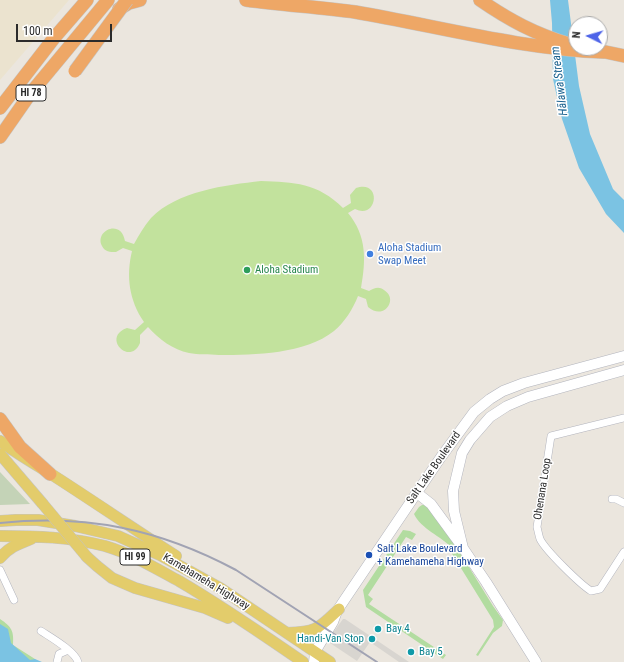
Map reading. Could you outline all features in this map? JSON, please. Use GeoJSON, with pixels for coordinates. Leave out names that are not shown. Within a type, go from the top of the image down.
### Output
{"type":"FeatureCollection","features":[{"type":"Feature","properties":{"kind":"highway","name":"HI 78"},"geometry":{"type":"LineString","coordinates":[[0,108],[54,38],[87,0]]}},
{"type":"Feature","properties":{"kind":"highway","name":"HI 78"},"geometry":{"type":"LineString","coordinates":[[0,137],[30,94],[108,0]]}},
{"type":"Feature","properties":{"kind":"highway"},"geometry":{"type":"LineString","coordinates":[[75,71],[127,0]]}},
{"type":"Feature","properties":{"kind":"highway"},"geometry":{"type":"LineString","coordinates":[[66,52],[99,22],[129,3],[140,0]]}},
{"type":"Feature","properties":{"kind":"highway"},"geometry":{"type":"LineString","coordinates":[[246,0],[354,12],[542,40],[568,45]]}},
{"type":"Feature","properties":{"kind":"highway"},"geometry":{"type":"LineString","coordinates":[[480,0],[502,16],[529,30],[542,40]]}},
{"type":"Feature","properties":{"kind":"highway"},"geometry":{"type":"LineString","coordinates":[[0,95],[54,38]]}},
{"type":"Feature","properties":{"kind":"highway"},"geometry":{"type":"LineString","coordinates":[[608,53],[624,56]]}},
{"type":"Feature","properties":{"kind":"highway"},"geometry":{"type":"LineString","coordinates":[[0,419],[20,447],[50,474]]}},
{"type":"Feature","properties":{"kind":"main road","name":"Salt Lake Boulevard"},"geometry":{"type":"LineString","coordinates":[[314,657],[339,609],[417,493],[474,412],[503,391],[524,383],[624,356]]}},
{"type":"Feature","properties":{"kind":"main road","name":"Salt Lake Boulevard"},"geometry":{"type":"LineString","coordinates":[[536,662],[464,548],[454,511],[454,491],[462,453],[470,440],[490,418],[507,406],[528,397],[624,370]]}},
{"type":"Feature","properties":{"kind":"main road"},"geometry":{"type":"LineString","coordinates":[[0,440],[26,460],[192,565],[220,588]]}},
{"type":"Feature","properties":{"kind":"main road"},"geometry":{"type":"LineString","coordinates":[[0,454],[87,557],[112,578],[135,588],[204,608],[253,628]]}},
{"type":"Feature","properties":{"kind":"main road"},"geometry":{"type":"LineString","coordinates":[[417,493],[431,504],[439,513],[464,548]]}},
{"type":"Feature","properties":{"kind":"main road"},"geometry":{"type":"LineString","coordinates":[[0,531],[6,525],[16,520]]}},
{"type":"Feature","properties":{"kind":"main road","name":"Kamehameha Highway"},"geometry":{"type":"LineString","coordinates":[[0,521],[38,520],[75,526],[118,536],[160,555],[220,588],[287,633],[314,657],[330,662]]}},
{"type":"Feature","properties":{"kind":"main road","name":"Kamehameha Highway"},"geometry":{"type":"LineString","coordinates":[[0,536],[40,536],[84,541],[128,554],[202,595],[303,662]]}},
{"type":"Feature","properties":{"kind":"main road"},"geometry":{"type":"LineString","coordinates":[[0,558],[14,545],[40,536]]}},
{"type":"Feature","properties":{"kind":"main road"},"geometry":{"type":"LineString","coordinates":[[287,633],[307,632],[318,628],[339,609]]}},
{"type":"Feature","properties":{"kind":"street","name":"Ohenana Loop"},"geometry":{"type":"LineString","coordinates":[[624,418],[551,436],[537,527],[540,539],[549,550],[584,586],[591,591],[600,588],[624,552]]}},
{"type":"Feature","properties":{"kind":"street"},"geometry":{"type":"LineString","coordinates":[[612,499],[616,499],[624,503]]}},
{"type":"Feature","properties":{"kind":"street"},"geometry":{"type":"LineString","coordinates":[[0,570],[14,600]]}},
{"type":"Feature","properties":{"kind":"street"},"geometry":{"type":"LineString","coordinates":[[41,631],[68,650],[78,662]]}},
{"type":"Feature","properties":{"kind":"street"},"geometry":{"type":"LineString","coordinates":[[56,662],[59,654],[68,650]]}},
{"type":"Feature","properties":{"kind":"shaded area"},"geometry":{"type":"Polygon","coordinates":[[[0,0],[69,0],[0,80],[0,0]]]}},
{"type":"Feature","properties":{"kind":"shaded area"},"geometry":{"type":"Polygon","coordinates":[[[343,619],[409,662],[399,662],[370,642],[357,661],[327,641],[343,619]]]}},
{"type":"Feature","properties":{"kind":"green space","name":"Aloha Stadium"},"geometry":{"type":"Polygon","coordinates":[[[261,181],[295,183],[315,189],[324,193],[343,208],[351,203],[350,195],[356,188],[364,187],[370,189],[374,199],[369,209],[363,211],[355,209],[348,213],[359,230],[364,249],[364,268],[361,288],[369,291],[376,288],[384,290],[390,298],[388,307],[379,312],[374,311],[368,307],[366,299],[358,296],[348,315],[334,331],[322,339],[309,344],[279,352],[219,355],[183,352],[157,336],[148,327],[140,335],[140,343],[136,350],[130,352],[120,348],[117,343],[117,338],[120,332],[127,328],[135,330],[144,322],[135,305],[130,288],[129,270],[132,251],[123,248],[116,252],[106,251],[102,246],[101,241],[105,232],[109,229],[119,230],[123,234],[125,241],[134,244],[151,218],[174,201],[188,195],[218,187],[261,181]]]}},
{"type":"Feature","properties":{"kind":"green space"},"geometry":{"type":"Polygon","coordinates":[[[0,472],[30,504],[0,505],[0,472]]]}},
{"type":"Feature","properties":{"kind":"green space"},"geometry":{"type":"Polygon","coordinates":[[[422,505],[428,505],[451,538],[503,620],[502,626],[493,633],[478,656],[476,655],[494,627],[493,620],[451,552],[452,548],[421,524],[417,519],[414,514],[422,505]]]}},
{"type":"Feature","properties":{"kind":"green space"},"geometry":{"type":"Polygon","coordinates":[[[403,530],[416,534],[412,540],[406,537],[368,595],[373,599],[369,604],[446,655],[443,659],[366,607],[363,590],[403,530]]]}},
{"type":"Feature","properties":{"kind":"green space"},"geometry":{"type":"Polygon","coordinates":[[[0,619],[10,627],[13,636],[13,645],[35,659],[36,662],[19,662],[0,644],[0,619]]]}},
{"type":"Feature","properties":{"kind":"water","name":"Hālawa Stream"},"geometry":{"type":"Polygon","coordinates":[[[550,0],[568,0],[570,16],[568,16],[568,56],[575,56],[579,86],[590,134],[613,189],[624,200],[624,233],[606,214],[579,168],[562,119],[553,79],[550,0]]]}},
{"type":"Feature","properties":{"kind":"water"},"geometry":{"type":"Polygon","coordinates":[[[0,624],[8,629],[11,643],[30,660],[35,659],[42,662],[0,662],[0,624]]]}},
{"type":"Feature","properties":{"kind":"railway"},"geometry":{"type":"LineString","coordinates":[[0,523],[32,521],[93,523],[122,528],[179,544],[236,570],[377,662]]}},
{"type":"Feature","properties":{"kind":"place","name":"Aloha Stadium Swap Meet"},"geometry":{"type":"Point","coordinates":[370,254]}},
{"type":"Feature","properties":{"kind":"place","name":"Aloha Stadium"},"geometry":{"type":"Point","coordinates":[247,270]}},
{"type":"Feature","properties":{"kind":"place","name":"Salt Lake Boulevard + Kamehameha Highway"},"geometry":{"type":"Point","coordinates":[369,555]}},
{"type":"Feature","properties":{"kind":"place","name":"Bay 4"},"geometry":{"type":"Point","coordinates":[378,629]}},
{"type":"Feature","properties":{"kind":"place","name":"Handi-Van Stop"},"geometry":{"type":"Point","coordinates":[372,639]}},
{"type":"Feature","properties":{"kind":"place","name":"Bay 5"},"geometry":{"type":"Point","coordinates":[411,652]}}]}
